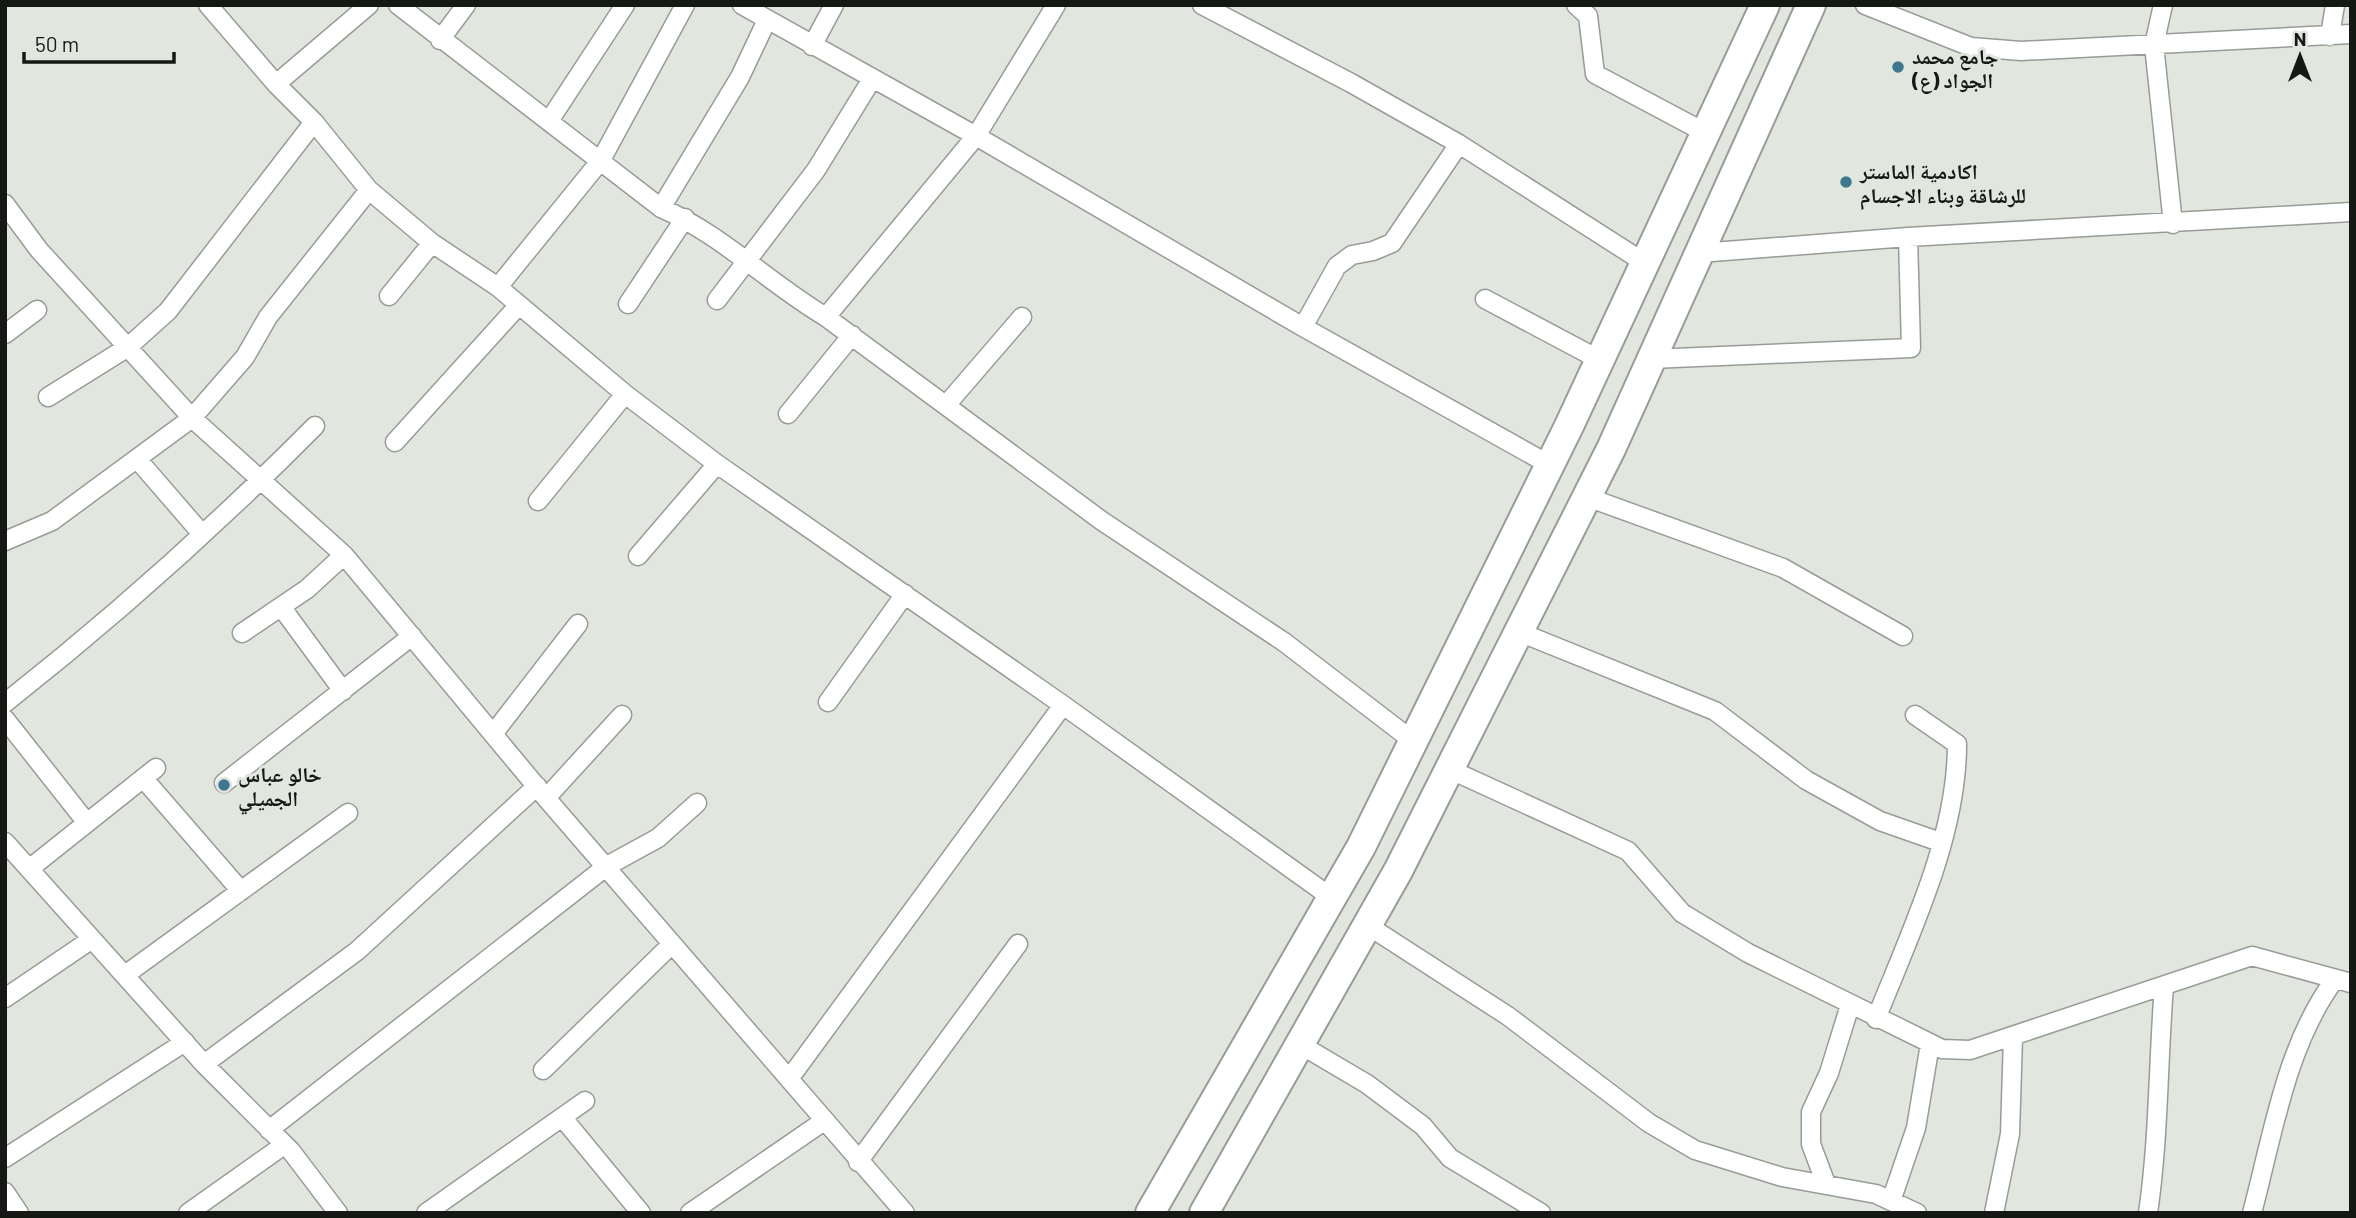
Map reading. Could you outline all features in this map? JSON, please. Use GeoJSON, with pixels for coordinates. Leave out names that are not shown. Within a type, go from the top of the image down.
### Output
{"type":"FeatureCollection","features":[{"type":"Feature","properties":{"kind":"main road"},"geometry":{"type":"LineString","coordinates":[[1150,1213],[1361,847],[1550,465],[1765,5]]}},
{"type":"Feature","properties":{"kind":"main road"},"geometry":{"type":"LineString","coordinates":[[1204,1213],[1367,925],[1587,497],[1811,5]]}},
{"type":"Feature","properties":{"kind":"main road"},"geometry":{"type":"LineString","coordinates":[[1660,232],[1699,253]]}},
{"type":"Feature","properties":{"kind":"street"},"geometry":{"type":"LineString","coordinates":[[208,5],[276,84],[314,122],[369,190],[432,243],[498,287],[625,394],[717,464],[1063,705],[1332,898]]}},
{"type":"Feature","properties":{"kind":"street"},"geometry":{"type":"LineString","coordinates":[[276,84],[369,5]]}},
{"type":"Feature","properties":{"kind":"street"},"geometry":{"type":"LineString","coordinates":[[398,5],[661,208],[685,218],[796,299],[827,317],[1102,521],[1284,642],[1413,741]]}},
{"type":"Feature","properties":{"kind":"street"},"geometry":{"type":"LineString","coordinates":[[440,40],[466,5]]}},
{"type":"Feature","properties":{"kind":"street"},"geometry":{"type":"LineString","coordinates":[[549,121],[625,5]]}},
{"type":"Feature","properties":{"kind":"street"},"geometry":{"type":"LineString","coordinates":[[498,287],[601,160],[685,5]]}},
{"type":"Feature","properties":{"kind":"street"},"geometry":{"type":"LineString","coordinates":[[743,5],[976,136],[1303,327],[1550,465]]}},
{"type":"Feature","properties":{"kind":"street"},"geometry":{"type":"LineString","coordinates":[[812,46],[835,5]]}},
{"type":"Feature","properties":{"kind":"street"},"geometry":{"type":"LineString","coordinates":[[827,317],[976,136],[1056,5]]}},
{"type":"Feature","properties":{"kind":"street"},"geometry":{"type":"LineString","coordinates":[[1202,5],[1351,83],[1459,144],[1646,263]]}},
{"type":"Feature","properties":{"kind":"street"},"geometry":{"type":"LineString","coordinates":[[1576,5],[1588,16],[1595,74],[1704,132]]}},
{"type":"Feature","properties":{"kind":"street"},"geometry":{"type":"LineString","coordinates":[[1866,5],[1971,47],[2021,51],[2351,34]]}},
{"type":"Feature","properties":{"kind":"street"},"geometry":{"type":"LineString","coordinates":[[2163,5],[2154,45],[2173,224]]}},
{"type":"Feature","properties":{"kind":"street"},"geometry":{"type":"LineString","coordinates":[[2330,36],[2335,5]]}},
{"type":"Feature","properties":{"kind":"street"},"geometry":{"type":"LineString","coordinates":[[661,208],[740,77],[767,20]]}},
{"type":"Feature","properties":{"kind":"street"},"geometry":{"type":"LineString","coordinates":[[717,300],[816,170],[872,79]]}},
{"type":"Feature","properties":{"kind":"street"},"geometry":{"type":"LineString","coordinates":[[48,397],[128,347],[168,311],[314,122]]}},
{"type":"Feature","properties":{"kind":"street"},"geometry":{"type":"LineString","coordinates":[[1303,327],[1337,266],[1352,255],[1373,251],[1392,243],[1459,144]]}},
{"type":"Feature","properties":{"kind":"street"},"geometry":{"type":"LineString","coordinates":[[5,541],[51,521],[192,418],[245,357],[268,317],[369,190]]}},
{"type":"Feature","properties":{"kind":"street"},"geometry":{"type":"LineString","coordinates":[[5,204],[39,250],[192,418],[344,555],[541,792],[858,1162],[905,1213]]}},
{"type":"Feature","properties":{"kind":"street"},"geometry":{"type":"LineString","coordinates":[[1699,253],[1908,237],[2351,212]]}},
{"type":"Feature","properties":{"kind":"street"},"geometry":{"type":"LineString","coordinates":[[628,304],[685,218]]}},
{"type":"Feature","properties":{"kind":"street"},"geometry":{"type":"LineString","coordinates":[[1651,359],[1911,348],[1908,237]]}},
{"type":"Feature","properties":{"kind":"street"},"geometry":{"type":"LineString","coordinates":[[389,296],[432,243]]}},
{"type":"Feature","properties":{"kind":"street"},"geometry":{"type":"LineString","coordinates":[[1485,299],[1598,359]]}},
{"type":"Feature","properties":{"kind":"street"},"geometry":{"type":"LineString","coordinates":[[395,442],[519,305]]}},
{"type":"Feature","properties":{"kind":"street"},"geometry":{"type":"LineString","coordinates":[[5,334],[37,310]]}},
{"type":"Feature","properties":{"kind":"street"},"geometry":{"type":"LineString","coordinates":[[947,404],[1022,317]]}},
{"type":"Feature","properties":{"kind":"street"},"geometry":{"type":"LineString","coordinates":[[788,414],[852,335]]}},
{"type":"Feature","properties":{"kind":"street"},"geometry":{"type":"LineString","coordinates":[[538,501],[625,394]]}},
{"type":"Feature","properties":{"kind":"street"},"geometry":{"type":"LineString","coordinates":[[5,703],[76,647],[261,482],[315,426]]}},
{"type":"Feature","properties":{"kind":"street"},"geometry":{"type":"LineString","coordinates":[[138,460],[202,534]]}},
{"type":"Feature","properties":{"kind":"street"},"geometry":{"type":"LineString","coordinates":[[638,555],[717,464]]}},
{"type":"Feature","properties":{"kind":"street"},"geometry":{"type":"LineString","coordinates":[[1587,497],[1783,568],[1903,636]]}},
{"type":"Feature","properties":{"kind":"street"},"geometry":{"type":"LineString","coordinates":[[242,633],[282,608],[321,578],[344,555]]}},
{"type":"Feature","properties":{"kind":"street"},"geometry":{"type":"LineString","coordinates":[[828,702],[905,594]]}},
{"type":"Feature","properties":{"kind":"street"},"geometry":{"type":"LineString","coordinates":[[282,608],[343,691]]}},
{"type":"Feature","properties":{"kind":"street"},"geometry":{"type":"LineString","coordinates":[[493,734],[578,624]]}},
{"type":"Feature","properties":{"kind":"street"},"geometry":{"type":"LineString","coordinates":[[1519,632],[1715,711],[1806,780],[1880,821],[1940,842]]}},
{"type":"Feature","properties":{"kind":"street"},"geometry":{"type":"LineString","coordinates":[[224,783],[412,636]]}},
{"type":"Feature","properties":{"kind":"street"},"geometry":{"type":"LineString","coordinates":[[789,1079],[1063,705]]}},
{"type":"Feature","properties":{"kind":"street"},"geometry":{"type":"LineString","coordinates":[[204,1064],[357,951],[541,792],[622,715]]}},
{"type":"Feature","properties":{"kind":"street"},"geometry":{"type":"LineString","coordinates":[[1876,1019],[1937,863],[1957,776],[1957,744],[1915,715]]}},
{"type":"Feature","properties":{"kind":"street"},"geometry":{"type":"LineString","coordinates":[[5,719],[87,823]]}},
{"type":"Feature","properties":{"kind":"street"},"geometry":{"type":"LineString","coordinates":[[1449,769],[1628,851],[1682,913],[1748,953],[1876,1019],[1942,1049],[1970,1050],[2252,956],[2343,981]]}},
{"type":"Feature","properties":{"kind":"street"},"geometry":{"type":"LineString","coordinates":[[29,869],[150,773],[241,891]]}},
{"type":"Feature","properties":{"kind":"street"},"geometry":{"type":"LineString","coordinates":[[269,1130],[607,866],[658,838],[697,803]]}},
{"type":"Feature","properties":{"kind":"street"},"geometry":{"type":"LineString","coordinates":[[125,975],[348,813]]}},
{"type":"Feature","properties":{"kind":"street"},"geometry":{"type":"LineString","coordinates":[[5,842],[204,1064],[307,1169],[338,1213]]}},
{"type":"Feature","properties":{"kind":"street"},"geometry":{"type":"LineString","coordinates":[[1367,925],[1508,1016],[1648,1123],[1695,1150],[1770,1174],[1875,1194],[1912,1212]]}},
{"type":"Feature","properties":{"kind":"street"},"geometry":{"type":"LineString","coordinates":[[5,998],[92,939]]}},
{"type":"Feature","properties":{"kind":"street"},"geometry":{"type":"LineString","coordinates":[[543,1070],[672,944]]}},
{"type":"Feature","properties":{"kind":"street"},"geometry":{"type":"LineString","coordinates":[[858,1162],[1018,944]]}},
{"type":"Feature","properties":{"kind":"street"},"geometry":{"type":"LineString","coordinates":[[2252,1213],[2300,1038],[2315,1007],[2343,981]]}},
{"type":"Feature","properties":{"kind":"street"},"geometry":{"type":"LineString","coordinates":[[2148,1213],[2155,1168],[2157,1071],[2164,986]]}},
{"type":"Feature","properties":{"kind":"street"},"geometry":{"type":"LineString","coordinates":[[1826,1184],[1811,1144],[1811,1112],[1829,1073],[1850,1005]]}},
{"type":"Feature","properties":{"kind":"street"},"geometry":{"type":"LineString","coordinates":[[1994,1213],[2010,1134],[2012,1037]]}},
{"type":"Feature","properties":{"kind":"street"},"geometry":{"type":"LineString","coordinates":[[5,1158],[185,1042]]}},
{"type":"Feature","properties":{"kind":"street"},"geometry":{"type":"LineString","coordinates":[[1891,1201],[1916,1128],[1930,1044]]}},
{"type":"Feature","properties":{"kind":"street"},"geometry":{"type":"LineString","coordinates":[[1301,1045],[1367,1084],[1423,1126],[1450,1157],[1541,1213]]}},
{"type":"Feature","properties":{"kind":"street"},"geometry":{"type":"LineString","coordinates":[[426,1213],[585,1101]]}},
{"type":"Feature","properties":{"kind":"street"},"geometry":{"type":"LineString","coordinates":[[562,1117],[641,1213]]}},
{"type":"Feature","properties":{"kind":"street"},"geometry":{"type":"LineString","coordinates":[[690,1213],[824,1121]]}},
{"type":"Feature","properties":{"kind":"street"},"geometry":{"type":"LineString","coordinates":[[188,1213],[284,1145]]}},
{"type":"Feature","properties":{"kind":"street"},"geometry":{"type":"LineString","coordinates":[[5,1192],[19,1213]]}},
{"type":"Feature","properties":{"kind":"place","name":"جامع محمد الجواد (ع)"},"geometry":{"type":"Point","coordinates":[1898,67]}},
{"type":"Feature","properties":{"kind":"place","name":"اكادمية الماستر للرشاقة وبناء الاجسام"},"geometry":{"type":"Point","coordinates":[1846,182]}},
{"type":"Feature","properties":{"kind":"place","name":"خالو عباس الجميلي"},"geometry":{"type":"Point","coordinates":[224,785]}}]}
